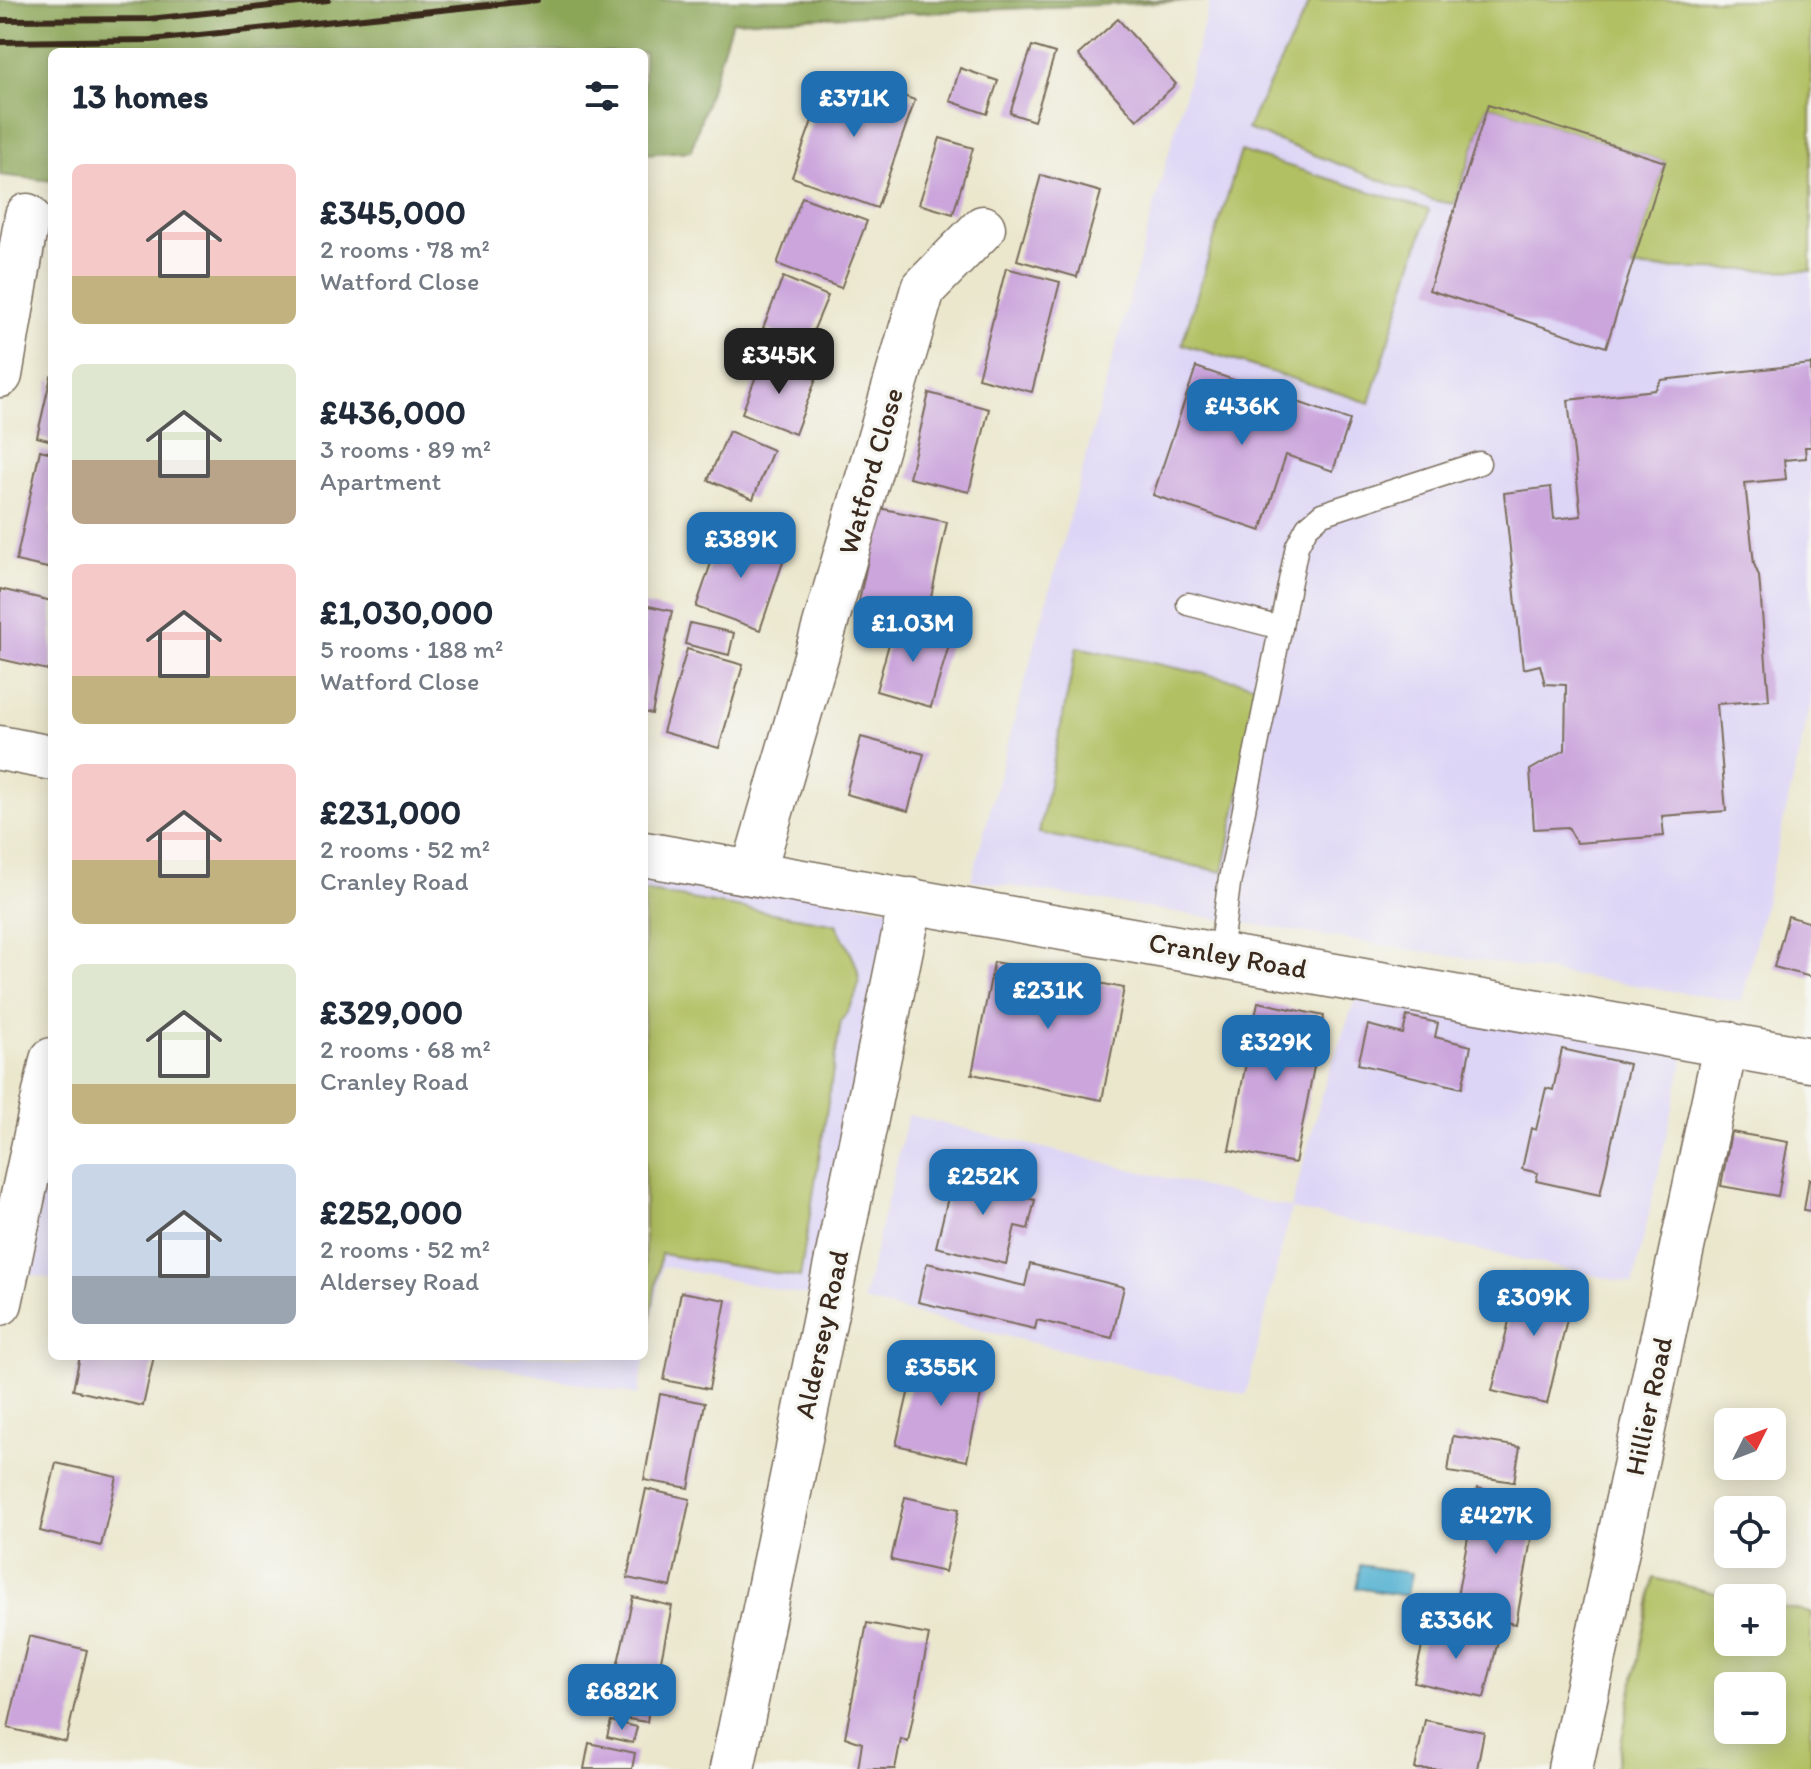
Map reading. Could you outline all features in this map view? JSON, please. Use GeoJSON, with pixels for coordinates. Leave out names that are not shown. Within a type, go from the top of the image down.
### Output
{"type":"FeatureCollection","features":[{"type":"Feature","properties":{"kind":"street"},"geometry":{"type":"LineString","coordinates":[[0,375],[5,318],[27,216]]}},
{"type":"Feature","properties":{"kind":"street","name":"Watford Close"},"geometry":{"type":"LineString","coordinates":[[753,873],[923,289],[983,228]]}},
{"type":"Feature","properties":{"kind":"street"},"geometry":{"type":"LineString","coordinates":[[0,748],[48,757]]}},
{"type":"Feature","properties":{"kind":"street","name":"Cranley Road"},"geometry":{"type":"LineString","coordinates":[[648,855],[1811,1060]]}},
{"type":"Feature","properties":{"kind":"street","name":"Aldersey Road"},"geometry":{"type":"LineString","coordinates":[[732,1769],[911,900]]}},
{"type":"Feature","properties":{"kind":"street","name":"Hillier Road"},"geometry":{"type":"LineString","coordinates":[[1570,1769],[1726,1043]]}},
{"type":"Feature","properties":{"kind":"street"},"geometry":{"type":"LineString","coordinates":[[0,1303],[40,1173],[48,1098]]}},
{"type":"Feature","properties":{"kind":"lane"},"geometry":{"type":"LineString","coordinates":[[1220,954],[1229,884],[1297,546],[1307,527],[1322,514],[1479,463]]}},
{"type":"Feature","properties":{"kind":"lane"},"geometry":{"type":"LineString","coordinates":[[1188,604],[1281,628]]}},
{"type":"Feature","properties":{"kind":"shaded area"},"geometry":{"type":"Polygon","coordinates":[[[1811,0],[1811,702],[1742,1002],[971,880],[1210,1],[1811,0]]]}},
{"type":"Feature","properties":{"kind":"shaded area"},"geometry":{"type":"Polygon","coordinates":[[[648,868],[897,910],[813,1297],[662,1266],[648,1341],[648,868]]]}},
{"type":"Feature","properties":{"kind":"shaded area"},"geometry":{"type":"Polygon","coordinates":[[[1361,984],[1687,1045],[1633,1284],[1291,1209],[1246,1395],[863,1301],[908,1115],[1291,1208],[1327,1076],[1361,984]]]}},
{"type":"Feature","properties":{"kind":"shaded area"},"geometry":{"type":"Polygon","coordinates":[[[48,1129],[48,1278],[17,1272],[48,1129]]]}},
{"type":"Feature","properties":{"kind":"shaded area"},"geometry":{"type":"Polygon","coordinates":[[[461,1360],[645,1360],[638,1395],[461,1360]]]}},
{"type":"Feature","properties":{"kind":"green space"},"geometry":{"type":"Polygon","coordinates":[[[0,0],[1213,0],[732,21],[691,151],[648,154],[648,48],[48,48],[48,181],[0,175],[0,0]]]}},
{"type":"Feature","properties":{"kind":"green space"},"geometry":{"type":"Polygon","coordinates":[[[1311,0],[1811,0],[1811,271],[1631,268],[1665,162],[1488,105],[1454,204],[1432,200],[1247,129],[1311,0]]]}},
{"type":"Feature","properties":{"kind":"green space"},"geometry":{"type":"Polygon","coordinates":[[[1241,151],[1429,210],[1370,403],[1182,344],[1241,151]]]}},
{"type":"Feature","properties":{"kind":"green space"},"geometry":{"type":"Polygon","coordinates":[[[1077,647],[1262,686],[1223,872],[1039,833],[1077,647]]]}},
{"type":"Feature","properties":{"kind":"green space"},"geometry":{"type":"Polygon","coordinates":[[[648,892],[836,924],[855,962],[859,983],[851,1006],[841,1021],[800,1277],[661,1254],[648,1334],[648,892]]]}},
{"type":"Feature","properties":{"kind":"green space"},"geometry":{"type":"Polygon","coordinates":[[[1654,1578],[1714,1593],[1714,1656],[1786,1656],[1786,1608],[1811,1613],[1811,1769],[1616,1769],[1654,1578]]]}},
{"type":"Feature","properties":{"kind":"water"},"geometry":{"type":"Polygon","coordinates":[[[1360,1565],[1411,1573],[1407,1596],[1356,1588],[1360,1565]]]}},
{"type":"Feature","properties":{"kind":"building"},"geometry":{"type":"Polygon","coordinates":[[[1118,19],[1176,84],[1137,120],[1078,55],[1118,19]]]}},
{"type":"Feature","properties":{"kind":"building"},"geometry":{"type":"Polygon","coordinates":[[[1032,46],[1055,53],[1034,121],[1010,113],[1032,46]]]}},
{"type":"Feature","properties":{"kind":"building"},"geometry":{"type":"Polygon","coordinates":[[[960,68],[998,81],[987,114],[950,101],[960,68]]]}},
{"type":"Feature","properties":{"kind":"building"},"geometry":{"type":"Polygon","coordinates":[[[830,70],[915,100],[877,208],[792,177],[830,70]]]}},
{"type":"Feature","properties":{"kind":"building"},"geometry":{"type":"Polygon","coordinates":[[[1488,105],[1665,162],[1606,347],[1429,290],[1488,105]]]}},
{"type":"Feature","properties":{"kind":"building"},"geometry":{"type":"Polygon","coordinates":[[[940,138],[973,148],[953,214],[919,204],[940,138]]]}},
{"type":"Feature","properties":{"kind":"building"},"geometry":{"type":"Polygon","coordinates":[[[1041,175],[1101,192],[1077,277],[1017,260],[1041,175]]]}},
{"type":"Feature","properties":{"kind":"building"},"geometry":{"type":"Polygon","coordinates":[[[802,197],[867,221],[841,288],[777,264],[802,197]]]}},
{"type":"Feature","properties":{"kind":"building"},"geometry":{"type":"Polygon","coordinates":[[[1006,268],[1060,282],[1032,392],[978,378],[1006,268]]]}},
{"type":"Feature","properties":{"kind":"building"},"geometry":{"type":"Polygon","coordinates":[[[783,277],[828,296],[807,346],[763,328],[783,277]]]}},
{"type":"Feature","properties":{"kind":"building"},"geometry":{"type":"Polygon","coordinates":[[[763,358],[816,379],[795,434],[742,413],[763,358]]]}},
{"type":"Feature","properties":{"kind":"building"},"geometry":{"type":"Polygon","coordinates":[[[1811,364],[1811,447],[1805,447],[1806,458],[1784,460],[1786,479],[1745,483],[1754,564],[1759,576],[1769,700],[1717,704],[1726,811],[1662,816],[1664,836],[1577,843],[1568,827],[1534,829],[1530,770],[1565,750],[1566,685],[1545,684],[1540,665],[1523,669],[1504,493],[1551,487],[1554,519],[1581,516],[1568,400],[1655,390],[1661,380],[1811,364]]]}},
{"type":"Feature","properties":{"kind":"building"},"geometry":{"type":"Polygon","coordinates":[[[1196,367],[1350,420],[1333,471],[1286,455],[1261,531],[1153,495],[1196,367]]]}},
{"type":"Feature","properties":{"kind":"building"},"geometry":{"type":"Polygon","coordinates":[[[48,389],[48,440],[37,437],[48,389]]]}},
{"type":"Feature","properties":{"kind":"building"},"geometry":{"type":"Polygon","coordinates":[[[929,393],[989,409],[969,492],[909,478],[929,393]]]}},
{"type":"Feature","properties":{"kind":"building"},"geometry":{"type":"Polygon","coordinates":[[[729,431],[773,450],[753,499],[708,480],[729,431]]]}},
{"type":"Feature","properties":{"kind":"building"},"geometry":{"type":"Polygon","coordinates":[[[40,450],[48,452],[48,568],[16,561],[40,450]]]}},
{"type":"Feature","properties":{"kind":"building"},"geometry":{"type":"Polygon","coordinates":[[[879,508],[947,522],[927,616],[859,601],[879,508]]]}},
{"type":"Feature","properties":{"kind":"building"},"geometry":{"type":"Polygon","coordinates":[[[722,531],[786,553],[760,630],[696,607],[722,531]]]}},
{"type":"Feature","properties":{"kind":"building"},"geometry":{"type":"Polygon","coordinates":[[[0,589],[48,600],[48,670],[0,659],[0,589]]]}},
{"type":"Feature","properties":{"kind":"building"},"geometry":{"type":"Polygon","coordinates":[[[648,606],[672,611],[652,714],[648,713],[648,606]]]}},
{"type":"Feature","properties":{"kind":"building"},"geometry":{"type":"Polygon","coordinates":[[[895,622],[951,638],[931,707],[876,691],[895,622]]]}},
{"type":"Feature","properties":{"kind":"building"},"geometry":{"type":"Polygon","coordinates":[[[690,623],[734,633],[729,655],[685,644],[690,623]]]}},
{"type":"Feature","properties":{"kind":"building"},"geometry":{"type":"Polygon","coordinates":[[[687,649],[743,665],[719,748],[663,732],[687,649]]]}},
{"type":"Feature","properties":{"kind":"building"},"geometry":{"type":"Polygon","coordinates":[[[861,737],[924,754],[908,811],[846,794],[861,737]]]}},
{"type":"Feature","properties":{"kind":"building"},"geometry":{"type":"Polygon","coordinates":[[[1788,916],[1811,923],[1811,977],[1774,967],[1788,916]]]}},
{"type":"Feature","properties":{"kind":"building"},"geometry":{"type":"Polygon","coordinates":[[[994,962],[1124,988],[1102,1100],[972,1074],[994,962]]]}},
{"type":"Feature","properties":{"kind":"building"},"geometry":{"type":"Polygon","coordinates":[[[1258,1002],[1324,1016],[1295,1163],[1229,1150],[1258,1002]]]}},
{"type":"Feature","properties":{"kind":"building"},"geometry":{"type":"Polygon","coordinates":[[[1407,1016],[1438,1023],[1435,1037],[1471,1046],[1462,1088],[1358,1064],[1368,1025],[1403,1034],[1407,1016]]]}},
{"type":"Feature","properties":{"kind":"building"},"geometry":{"type":"Polygon","coordinates":[[[1562,1049],[1629,1064],[1600,1195],[1536,1181],[1538,1173],[1522,1169],[1531,1128],[1536,1130],[1546,1088],[1553,1090],[1562,1049]]]}},
{"type":"Feature","properties":{"kind":"building"},"geometry":{"type":"Polygon","coordinates":[[[1731,1132],[1788,1142],[1778,1196],[1721,1186],[1731,1132]]]}},
{"type":"Feature","properties":{"kind":"building"},"geometry":{"type":"Polygon","coordinates":[[[968,1171],[1014,1181],[1011,1194],[1035,1200],[1028,1229],[1015,1226],[1006,1264],[936,1247],[952,1181],[965,1184],[968,1171]]]}},
{"type":"Feature","properties":{"kind":"building"},"geometry":{"type":"Polygon","coordinates":[[[1811,1179],[1811,1211],[1804,1210],[1811,1179]]]}},
{"type":"Feature","properties":{"kind":"building"},"geometry":{"type":"Polygon","coordinates":[[[927,1263],[1025,1286],[1030,1264],[1124,1287],[1112,1338],[1037,1320],[1035,1329],[918,1302],[927,1263]]]}},
{"type":"Feature","properties":{"kind":"building"},"geometry":{"type":"Polygon","coordinates":[[[1521,1272],[1575,1285],[1547,1404],[1492,1391],[1521,1272]]]}},
{"type":"Feature","properties":{"kind":"building"},"geometry":{"type":"Polygon","coordinates":[[[681,1292],[726,1300],[709,1389],[664,1380],[681,1292]]]}},
{"type":"Feature","properties":{"kind":"building"},"geometry":{"type":"Polygon","coordinates":[[[917,1355],[986,1371],[967,1461],[896,1445],[917,1355]]]}},
{"type":"Feature","properties":{"kind":"building"},"geometry":{"type":"Polygon","coordinates":[[[79,1360],[153,1360],[143,1406],[73,1390],[79,1360]]]}},
{"type":"Feature","properties":{"kind":"building"},"geometry":{"type":"Polygon","coordinates":[[[660,1394],[705,1403],[689,1488],[644,1480],[660,1394]]]}},
{"type":"Feature","properties":{"kind":"building"},"geometry":{"type":"Polygon","coordinates":[[[1453,1436],[1520,1447],[1514,1482],[1448,1472],[1453,1436]]]}},
{"type":"Feature","properties":{"kind":"building"},"geometry":{"type":"Polygon","coordinates":[[[56,1463],[117,1477],[101,1546],[40,1531],[56,1463]]]}},
{"type":"Feature","properties":{"kind":"building"},"geometry":{"type":"Polygon","coordinates":[[[1477,1488],[1538,1500],[1516,1624],[1454,1613],[1477,1488]]]}},
{"type":"Feature","properties":{"kind":"building"},"geometry":{"type":"Polygon","coordinates":[[[646,1489],[690,1499],[671,1587],[627,1578],[646,1489]]]}},
{"type":"Feature","properties":{"kind":"building"},"geometry":{"type":"Polygon","coordinates":[[[905,1497],[959,1509],[945,1572],[891,1560],[905,1497]]]}},
{"type":"Feature","properties":{"kind":"building"},"geometry":{"type":"Polygon","coordinates":[[[633,1597],[672,1606],[658,1675],[617,1667],[633,1597]]]}},
{"type":"Feature","properties":{"kind":"building"},"geometry":{"type":"Polygon","coordinates":[[[867,1623],[929,1635],[908,1742],[901,1739],[895,1769],[858,1769],[862,1743],[845,1737],[867,1623]]]}},
{"type":"Feature","properties":{"kind":"building"},"geometry":{"type":"Polygon","coordinates":[[[1427,1624],[1498,1641],[1484,1698],[1414,1682],[1427,1624]]]}},
{"type":"Feature","properties":{"kind":"building"},"geometry":{"type":"Polygon","coordinates":[[[29,1636],[87,1650],[66,1742],[8,1728],[29,1636]]]}},
{"type":"Feature","properties":{"kind":"building"},"geometry":{"type":"Polygon","coordinates":[[[620,1689],[651,1694],[647,1722],[615,1717],[620,1689]]]}},
{"type":"Feature","properties":{"kind":"building"},"geometry":{"type":"Polygon","coordinates":[[[1425,1720],[1484,1732],[1477,1769],[1415,1769],[1425,1720]]]}},
{"type":"Feature","properties":{"kind":"building"},"geometry":{"type":"Polygon","coordinates":[[[611,1721],[637,1727],[633,1743],[607,1737],[611,1721]]]}},
{"type":"Feature","properties":{"kind":"building"},"geometry":{"type":"Polygon","coordinates":[[[589,1743],[635,1753],[632,1769],[584,1769],[589,1743]]]}},
{"type":"Feature","properties":{"kind":"railway"},"geometry":{"type":"LineString","coordinates":[[0,20],[149,19],[328,0]]}},
{"type":"Feature","properties":{"kind":"railway"},"geometry":{"type":"LineString","coordinates":[[0,42],[151,40],[537,0]]}}]}
